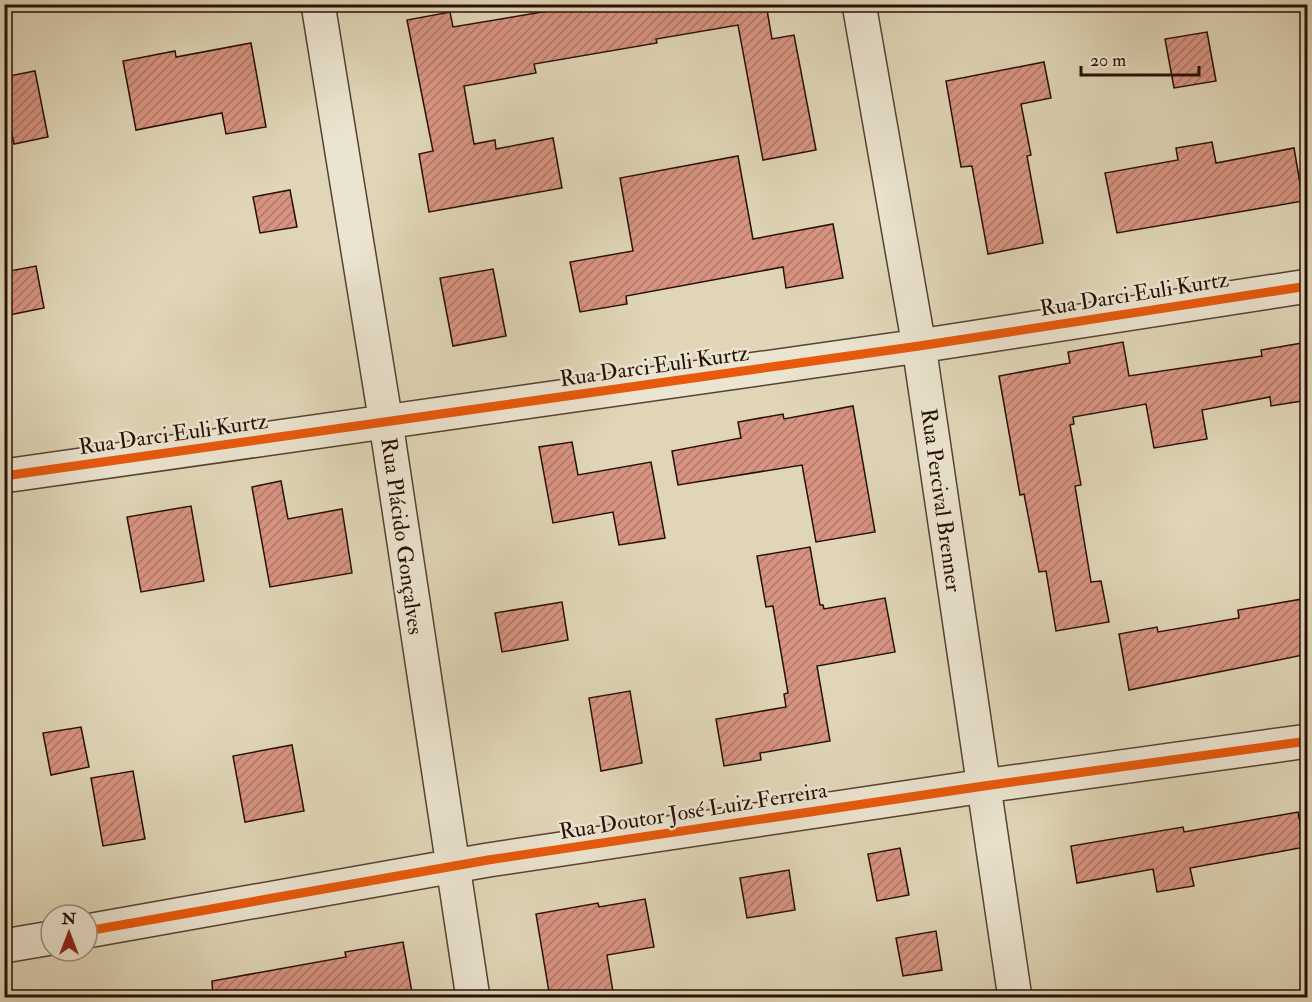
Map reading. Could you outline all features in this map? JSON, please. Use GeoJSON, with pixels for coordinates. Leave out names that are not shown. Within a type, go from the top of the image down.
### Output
{"type":"FeatureCollection","features":[{"type":"Feature","properties":{"kind":"street","name":"Rua Plácido Gonçalves"},"geometry":{"type":"LineString","coordinates":[[318,4],[386,423],[473,998]]}},
{"type":"Feature","properties":{"kind":"street","name":"Rua Percival Brenner"},"geometry":{"type":"LineString","coordinates":[[859,4],[919,346],[1015,998]]}},
{"type":"Feature","properties":{"kind":"street","name":"Rua Darci Euli Kurtz"},"geometry":{"type":"LineString","coordinates":[[4,476],[919,346],[1308,286]]}},
{"type":"Feature","properties":{"kind":"street","name":"Rua Doutor José Luiz Ferreira"},"geometry":{"type":"LineString","coordinates":[[99,930],[452,867],[984,786],[1308,741]]}},
{"type":"Feature","properties":{"kind":"street"},"geometry":{"type":"LineString","coordinates":[[4,946],[39,940]]}},
{"type":"Feature","properties":{"kind":"building"},"geometry":{"type":"Polygon","coordinates":[[[590,4],[766,4],[772,39],[794,35],[816,150],[763,160],[738,25],[656,39],[657,43],[534,64],[536,73],[464,86],[474,144],[495,140],[496,149],[553,138],[562,188],[429,212],[419,154],[433,151],[407,20],[450,12],[453,27],[590,4]]]}},
{"type":"Feature","properties":{"kind":"building"},"geometry":{"type":"Polygon","coordinates":[[[1207,32],[1216,81],[1174,88],[1165,39],[1207,32]]]}},
{"type":"Feature","properties":{"kind":"building"},"geometry":{"type":"Polygon","coordinates":[[[251,43],[266,127],[226,134],[222,113],[136,130],[123,61],[175,51],[176,57],[251,43]]]}},
{"type":"Feature","properties":{"kind":"building"},"geometry":{"type":"Polygon","coordinates":[[[1044,62],[1051,98],[1021,104],[1031,155],[1027,156],[1043,243],[988,254],[972,166],[961,167],[946,81],[1044,62]]]}},
{"type":"Feature","properties":{"kind":"building"},"geometry":{"type":"Polygon","coordinates":[[[35,71],[48,137],[14,144],[4,95],[4,77],[35,71]]]}},
{"type":"Feature","properties":{"kind":"building"},"geometry":{"type":"Polygon","coordinates":[[[1212,142],[1216,163],[1294,148],[1303,201],[1117,233],[1105,173],[1178,160],[1176,148],[1212,142]]]}},
{"type":"Feature","properties":{"kind":"building"},"geometry":{"type":"Polygon","coordinates":[[[738,156],[753,239],[833,224],[843,278],[786,288],[783,267],[626,296],[627,304],[580,312],[570,262],[633,251],[620,178],[738,156]]]}},
{"type":"Feature","properties":{"kind":"building"},"geometry":{"type":"Polygon","coordinates":[[[290,190],[297,227],[260,233],[253,197],[290,190]]]}},
{"type":"Feature","properties":{"kind":"building"},"geometry":{"type":"Polygon","coordinates":[[[36,266],[44,308],[4,316],[4,272],[36,266]]]}},
{"type":"Feature","properties":{"kind":"building"},"geometry":{"type":"Polygon","coordinates":[[[493,269],[506,336],[453,346],[440,278],[493,269]]]}},
{"type":"Feature","properties":{"kind":"building"},"geometry":{"type":"Polygon","coordinates":[[[1123,342],[1129,376],[1262,356],[1261,350],[1308,342],[1308,400],[1271,406],[1270,397],[1202,410],[1207,439],[1154,448],[1146,404],[1073,417],[1074,424],[1070,425],[1081,485],[1075,486],[1091,582],[1101,581],[1109,622],[1056,631],[1046,571],[1039,572],[1024,494],[1020,495],[999,376],[1070,363],[1068,352],[1123,342]]]}},
{"type":"Feature","properties":{"kind":"building"},"geometry":{"type":"Polygon","coordinates":[[[853,406],[875,532],[816,542],[802,465],[678,485],[672,451],[741,438],[738,422],[783,414],[784,419],[853,406]]]}},
{"type":"Feature","properties":{"kind":"building"},"geometry":{"type":"Polygon","coordinates":[[[572,442],[578,475],[651,462],[665,538],[619,545],[613,512],[553,523],[539,447],[572,442]]]}},
{"type":"Feature","properties":{"kind":"building"},"geometry":{"type":"Polygon","coordinates":[[[281,481],[288,519],[342,509],[352,573],[270,587],[252,487],[281,481]]]}},
{"type":"Feature","properties":{"kind":"building"},"geometry":{"type":"Polygon","coordinates":[[[191,506],[204,581],[141,592],[127,517],[191,506]]]}},
{"type":"Feature","properties":{"kind":"building"},"geometry":{"type":"Polygon","coordinates":[[[810,547],[820,605],[823,605],[824,609],[885,598],[895,652],[817,666],[830,741],[760,753],[761,760],[724,766],[716,719],[786,707],[784,694],[788,693],[773,606],[766,607],[757,556],[810,547]]]}},
{"type":"Feature","properties":{"kind":"building"},"geometry":{"type":"Polygon","coordinates":[[[1308,598],[1308,654],[1129,690],[1119,634],[1157,627],[1158,632],[1239,618],[1238,610],[1308,598]]]}},
{"type":"Feature","properties":{"kind":"building"},"geometry":{"type":"Polygon","coordinates":[[[562,602],[568,640],[502,652],[495,613],[562,602]]]}},
{"type":"Feature","properties":{"kind":"building"},"geometry":{"type":"Polygon","coordinates":[[[630,691],[642,763],[601,771],[589,698],[630,691]]]}},
{"type":"Feature","properties":{"kind":"building"},"geometry":{"type":"Polygon","coordinates":[[[81,727],[89,767],[51,775],[43,733],[81,727]]]}},
{"type":"Feature","properties":{"kind":"building"},"geometry":{"type":"Polygon","coordinates":[[[292,745],[304,811],[245,822],[233,756],[292,745]]]}},
{"type":"Feature","properties":{"kind":"building"},"geometry":{"type":"Polygon","coordinates":[[[133,771],[145,839],[103,846],[91,778],[133,771]]]}},
{"type":"Feature","properties":{"kind":"building"},"geometry":{"type":"Polygon","coordinates":[[[1298,812],[1305,847],[1190,868],[1194,886],[1157,892],[1153,869],[1077,883],[1071,846],[1183,827],[1184,832],[1298,812]]]}},
{"type":"Feature","properties":{"kind":"building"},"geometry":{"type":"Polygon","coordinates":[[[900,848],[909,895],[877,901],[868,854],[900,848]]]}},
{"type":"Feature","properties":{"kind":"building"},"geometry":{"type":"Polygon","coordinates":[[[789,870],[795,910],[747,918],[740,878],[789,870]]]}},
{"type":"Feature","properties":{"kind":"building"},"geometry":{"type":"Polygon","coordinates":[[[645,899],[654,947],[607,955],[614,998],[550,998],[536,914],[598,903],[599,907],[645,899]]]}},
{"type":"Feature","properties":{"kind":"building"},"geometry":{"type":"Polygon","coordinates":[[[936,931],[942,970],[903,976],[896,938],[936,931]]]}},
{"type":"Feature","properties":{"kind":"building"},"geometry":{"type":"Polygon","coordinates":[[[403,942],[413,998],[213,998],[212,981],[346,957],[345,952],[403,942]]]}},
{"type":"Feature","properties":{"kind":"cycle path"},"geometry":{"type":"LineString","coordinates":[[4,476],[919,346],[1308,286]]}},
{"type":"Feature","properties":{"kind":"cycle path"},"geometry":{"type":"LineString","coordinates":[[99,929],[488,860],[984,786],[1308,741]]}}]}
